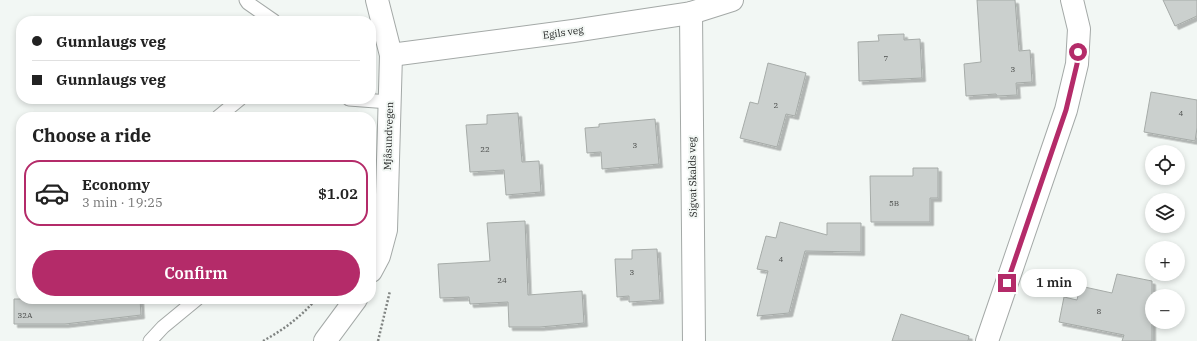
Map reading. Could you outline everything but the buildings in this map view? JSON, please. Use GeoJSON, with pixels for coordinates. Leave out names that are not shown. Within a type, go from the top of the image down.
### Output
{"type":"FeatureCollection","features":[{"type":"Feature","properties":{"kind":"street","name":"Mjåsundvegen"},"geometry":{"type":"LineString","coordinates":[[376,262],[386,230],[379,202],[389,102],[391,55],[377,0]]}},
{"type":"Feature","properties":{"kind":"street","name":"Egils veg"},"geometry":{"type":"LineString","coordinates":[[391,55],[573,31],[690,13],[732,0]]}},
{"type":"Feature","properties":{"kind":"street"},"geometry":{"type":"LineString","coordinates":[[987,341],[1066,110],[1077,64],[1078,29],[1072,0]]}},
{"type":"Feature","properties":{"kind":"street","name":"Sigvat Skalds veg"},"geometry":{"type":"LineString","coordinates":[[690,13],[694,341]]}},
{"type":"Feature","properties":{"kind":"street"},"geometry":{"type":"LineString","coordinates":[[325,341],[352,304]]}},
{"type":"Feature","properties":{"kind":"lane"},"geometry":{"type":"LineString","coordinates":[[246,0],[267,16]]}},
{"type":"Feature","properties":{"kind":"lane"},"geometry":{"type":"LineString","coordinates":[[376,101],[389,102]]}},
{"type":"Feature","properties":{"kind":"lane"},"geometry":{"type":"LineString","coordinates":[[224,112],[234,104]]}},
{"type":"Feature","properties":{"kind":"lane"},"geometry":{"type":"LineString","coordinates":[[150,341],[163,327],[191,304]]}},
{"type":"Feature","properties":{"kind":"path"},"geometry":{"type":"LineString","coordinates":[[263,341],[288,326],[312,304]]}},
{"type":"Feature","properties":{"kind":"route"},"geometry":{"type":"LineString","coordinates":[[1007,283],[1066,110],[1077,64],[1078,52]]}}]}
